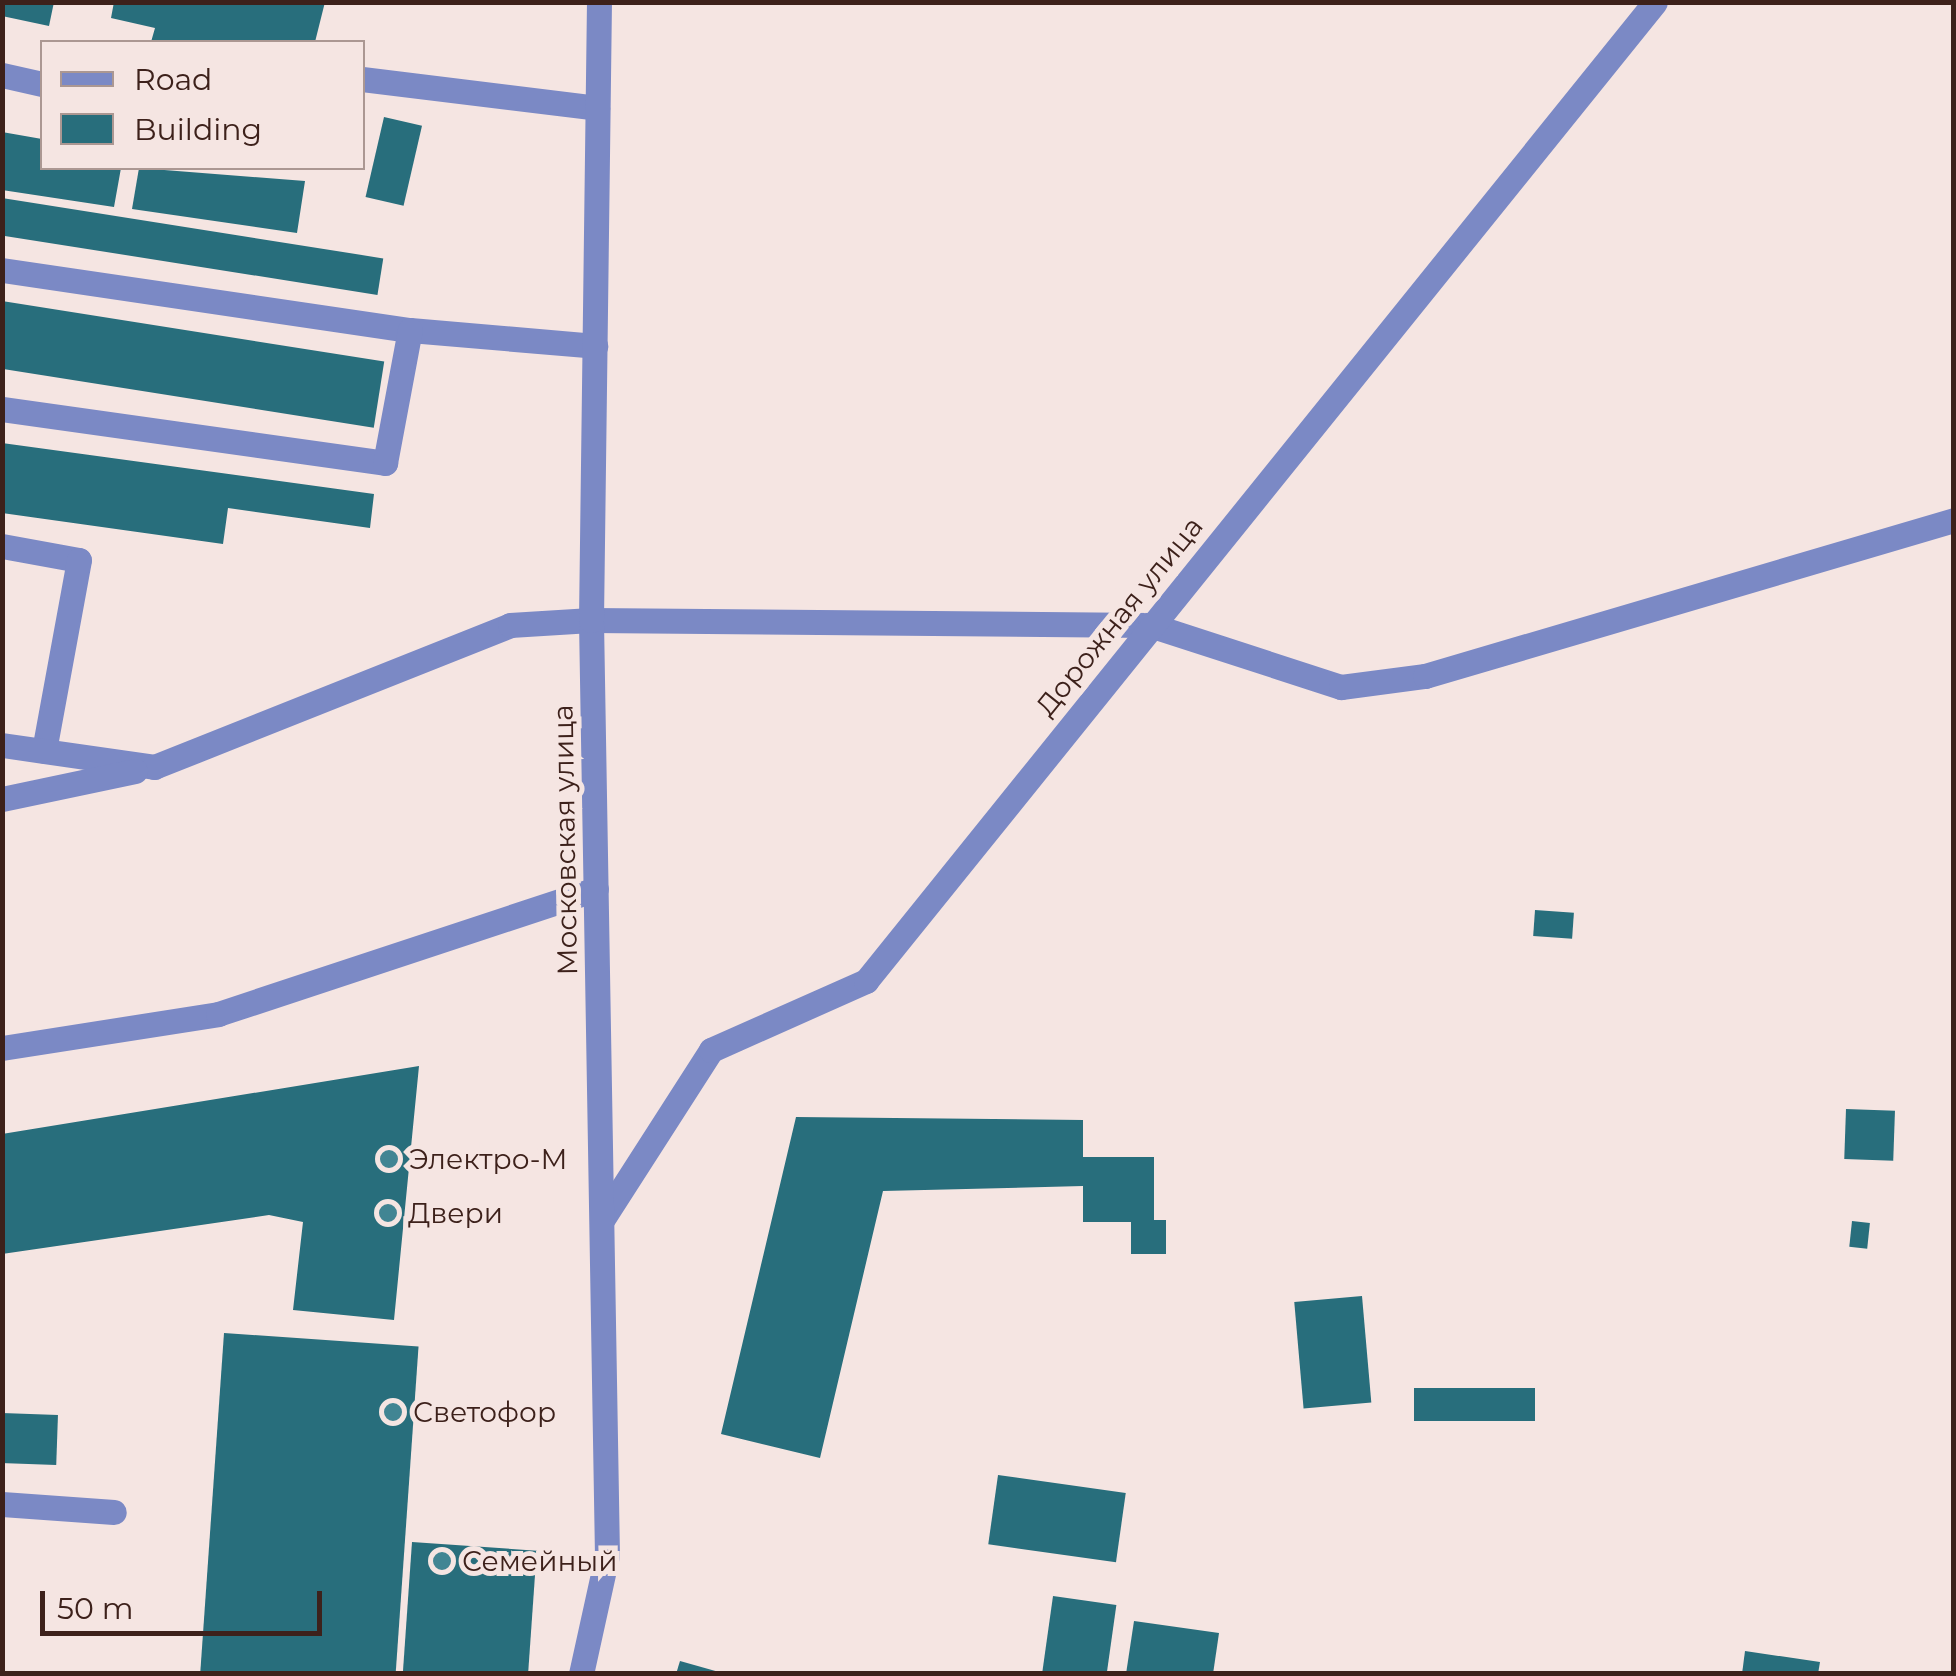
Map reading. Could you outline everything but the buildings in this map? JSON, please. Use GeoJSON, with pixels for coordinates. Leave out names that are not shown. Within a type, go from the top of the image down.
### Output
{"type":"FeatureCollection","features":[{"type":"Feature","properties":{"kind":"street","name":"Московская улица"},"geometry":{"type":"LineString","coordinates":[[582,1674],[607,1556],[591,620],[599,2]]}},
{"type":"Feature","properties":{"kind":"street","name":"Дорожная улица"},"geometry":{"type":"LineString","coordinates":[[602,1220],[711,1050],[866,981],[1648,4]]}},
{"type":"Feature","properties":{"kind":"street"},"geometry":{"type":"LineString","coordinates":[[2,74],[40,84]]}},
{"type":"Feature","properties":{"kind":"street"},"geometry":{"type":"LineString","coordinates":[[365,80],[598,108]]}},
{"type":"Feature","properties":{"kind":"street"},"geometry":{"type":"LineString","coordinates":[[2,270],[410,330],[594,346]]}},
{"type":"Feature","properties":{"kind":"street"},"geometry":{"type":"LineString","coordinates":[[2,409],[385,464],[410,330]]}},
{"type":"Feature","properties":{"kind":"street"},"geometry":{"type":"LineString","coordinates":[[2,799],[154,767],[510,626],[591,620],[1150,625],[1341,688],[1424,676],[1954,520]]}},
{"type":"Feature","properties":{"kind":"street"},"geometry":{"type":"LineString","coordinates":[[2,546],[79,560],[44,751]]}},
{"type":"Feature","properties":{"kind":"street"},"geometry":{"type":"LineString","coordinates":[[2,745],[154,767]]}},
{"type":"Feature","properties":{"kind":"street"},"geometry":{"type":"LineString","coordinates":[[2,1048],[218,1014],[596,889]]}},
{"type":"Feature","properties":{"kind":"street"},"geometry":{"type":"LineString","coordinates":[[2,1504],[114,1512]]}},
{"type":"Feature","properties":{"kind":"place","name":"Электро-М"},"geometry":{"type":"Point","coordinates":[389,1159]}},
{"type":"Feature","properties":{"kind":"place","name":"Двери"},"geometry":{"type":"Point","coordinates":[388,1213]}},
{"type":"Feature","properties":{"kind":"place","name":"Светофор"},"geometry":{"type":"Point","coordinates":[393,1412]}},
{"type":"Feature","properties":{"kind":"place","name":"Семейный"},"geometry":{"type":"Point","coordinates":[442,1561]}}]}
